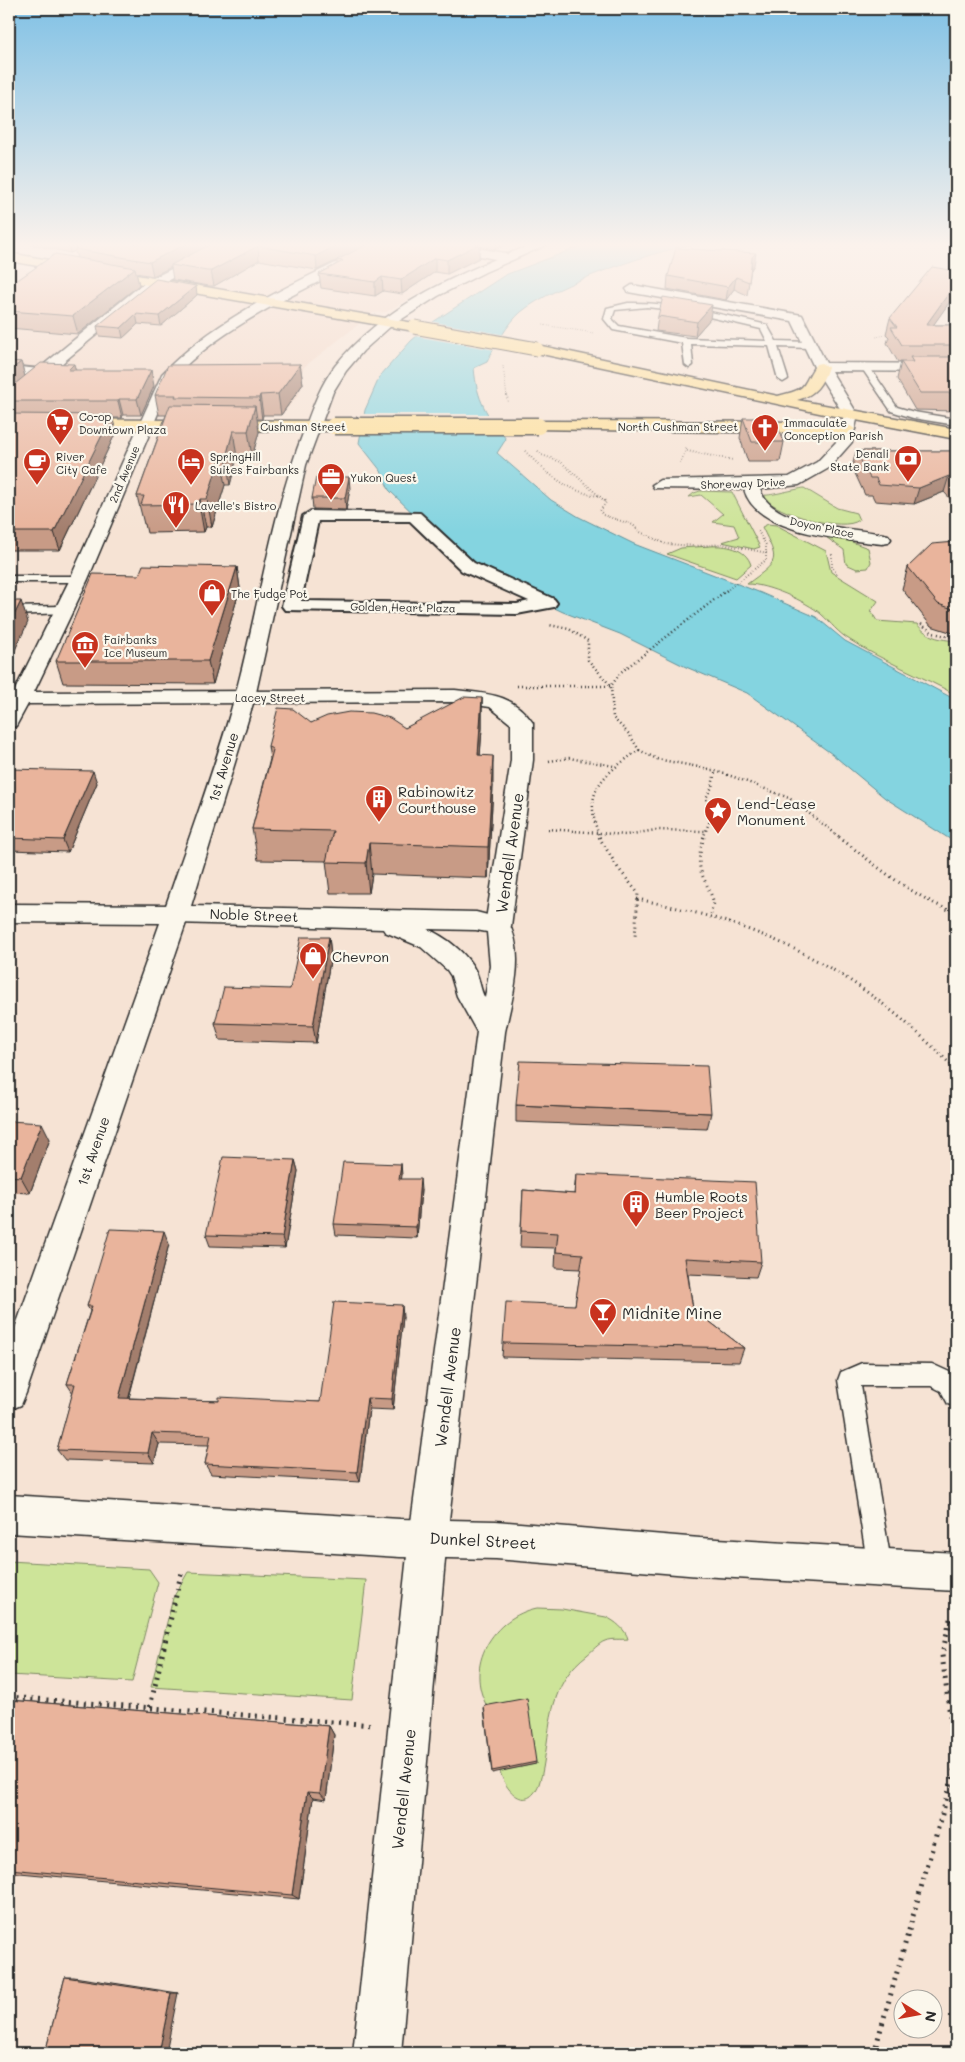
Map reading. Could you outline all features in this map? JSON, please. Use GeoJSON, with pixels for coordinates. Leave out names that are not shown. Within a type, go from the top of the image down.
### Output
{"type":"FeatureCollection","features":[{"type":"Feature","properties":{"kind":"main road"},"geometry":{"type":"LineString","coordinates":[[482,339],[779,400],[849,422],[956,447]]}},
{"type":"Feature","properties":{"kind":"main road"},"geometry":{"type":"LineString","coordinates":[[779,400],[804,393],[816,385],[822,367]]}},
{"type":"Feature","properties":{"kind":"main road"},"geometry":{"type":"LineString","coordinates":[[849,422],[956,434]]}},
{"type":"Feature","properties":{"kind":"main road","name":"North Cushman Street"},"geometry":{"type":"LineString","coordinates":[[538,426],[810,427],[849,422]]}},
{"type":"Feature","properties":{"kind":"main road","name":"Cushman Street"},"geometry":{"type":"LineString","coordinates":[[9,424],[538,426]]}},
{"type":"Feature","properties":{"kind":"street"},"geometry":{"type":"LineString","coordinates":[[9,400],[83,339]]}},
{"type":"Feature","properties":{"kind":"street","name":"2nd Avenue"},"geometry":{"type":"LineString","coordinates":[[9,722],[15,698],[79,579],[144,425],[167,377],[186,356],[211,339]]}},
{"type":"Feature","properties":{"kind":"street","name":"1st Avenue"},"geometry":{"type":"LineString","coordinates":[[9,1392],[176,914],[245,697],[277,549],[298,465],[326,392],[340,369],[368,339]]}},
{"type":"Feature","properties":{"kind":"street"},"geometry":{"type":"LineString","coordinates":[[807,339],[849,422]]}},
{"type":"Feature","properties":{"kind":"street"},"geometry":{"type":"LineString","coordinates":[[822,367],[956,368]]}},
{"type":"Feature","properties":{"kind":"street"},"geometry":{"type":"LineString","coordinates":[[9,370],[59,374]]}},
{"type":"Feature","properties":{"kind":"street"},"geometry":{"type":"LineString","coordinates":[[147,377],[167,377]]}},
{"type":"Feature","properties":{"kind":"street","name":"Shoreway Drive"},"geometry":{"type":"LineString","coordinates":[[660,485],[751,485],[793,482],[824,465],[844,442],[849,422]]}},
{"type":"Feature","properties":{"kind":"street","name":"Doyon Place"},"geometry":{"type":"LineString","coordinates":[[751,485],[755,499],[763,509],[783,519],[820,529],[882,539]]}},
{"type":"Feature","properties":{"kind":"street","name":"Golden Heart Plaza"},"geometry":{"type":"LineString","coordinates":[[311,516],[414,516],[468,567],[548,603],[518,609],[291,606],[311,516]]}},
{"type":"Feature","properties":{"kind":"street","name":"Lacey Street"},"geometry":{"type":"LineString","coordinates":[[15,698],[476,698],[496,701],[512,711],[522,724]]}},
{"type":"Feature","properties":{"kind":"street","name":"Wendell Avenue"},"geometry":{"type":"LineString","coordinates":[[377,2053],[428,1537],[490,1032],[502,978],[504,951],[498,926],[522,760],[522,724]]}},
{"type":"Feature","properties":{"kind":"street","name":"Noble Street"},"geometry":{"type":"LineString","coordinates":[[9,913],[176,914],[380,920],[476,920],[498,926]]}},
{"type":"Feature","properties":{"kind":"street"},"geometry":{"type":"LineString","coordinates":[[380,920],[414,933],[445,952],[464,974],[470,996],[490,1032]]}},
{"type":"Feature","properties":{"kind":"street","name":"Dunkel Street"},"geometry":{"type":"LineString","coordinates":[[9,1514],[400,1538],[428,1537],[956,1572]]}},
{"type":"Feature","properties":{"kind":"lane"},"geometry":{"type":"LineString","coordinates":[[676,339],[810,345]]}},
{"type":"Feature","properties":{"kind":"lane"},"geometry":{"type":"LineString","coordinates":[[770,339],[783,378]]}},
{"type":"Feature","properties":{"kind":"lane"},"geometry":{"type":"LineString","coordinates":[[686,341],[689,365]]}},
{"type":"Feature","properties":{"kind":"lane"},"geometry":{"type":"LineString","coordinates":[[865,367],[894,409],[912,415],[956,422]]}},
{"type":"Feature","properties":{"kind":"lane"},"geometry":{"type":"LineString","coordinates":[[9,579],[79,579]]}},
{"type":"Feature","properties":{"kind":"lane"},"geometry":{"type":"LineString","coordinates":[[9,611],[64,610]]}},
{"type":"Feature","properties":{"kind":"lane"},"geometry":{"type":"LineString","coordinates":[[880,1568],[849,1380],[862,1374],[932,1375],[949,1383],[956,1396]]}},
{"type":"Feature","properties":{"kind":"path"},"geometry":{"type":"LineString","coordinates":[[503,364],[503,379],[510,407]]}},
{"type":"Feature","properties":{"kind":"path"},"geometry":{"type":"LineString","coordinates":[[674,465],[680,464],[684,452],[687,451],[687,444]]}},
{"type":"Feature","properties":{"kind":"path"},"geometry":{"type":"LineString","coordinates":[[540,445],[538,451],[542,456],[561,462],[606,502],[600,510],[603,516],[633,525],[640,532],[660,541],[682,546],[722,544],[767,553]]}},
{"type":"Feature","properties":{"kind":"path"},"geometry":{"type":"LineString","coordinates":[[522,448],[542,468],[560,482],[588,495],[600,496]]}},
{"type":"Feature","properties":{"kind":"path"},"geometry":{"type":"LineString","coordinates":[[611,686],[621,672],[760,567]]}},
{"type":"Feature","properties":{"kind":"path"},"geometry":{"type":"LineString","coordinates":[[518,609],[555,628],[570,629],[588,642],[588,660],[611,686],[613,718],[629,734],[639,750],[657,759],[715,771],[789,798],[885,874],[935,905],[956,913]]}},
{"type":"Feature","properties":{"kind":"path"},"geometry":{"type":"LineString","coordinates":[[921,624],[926,631],[935,635],[956,638]]}},
{"type":"Feature","properties":{"kind":"path"},"geometry":{"type":"LineString","coordinates":[[512,686],[611,686]]}},
{"type":"Feature","properties":{"kind":"path"},"geometry":{"type":"LineString","coordinates":[[635,937],[638,893],[609,856],[590,811],[602,778],[615,766],[639,750]]}},
{"type":"Feature","properties":{"kind":"path"},"geometry":{"type":"LineString","coordinates":[[522,760],[549,762],[569,758],[615,766]]}},
{"type":"Feature","properties":{"kind":"path"},"geometry":{"type":"LineString","coordinates":[[711,914],[714,903],[699,872],[698,863],[705,831],[711,818],[706,798],[712,787],[715,771]]}},
{"type":"Feature","properties":{"kind":"path"},"geometry":{"type":"LineString","coordinates":[[548,830],[626,835],[662,830],[705,831]]}},
{"type":"Feature","properties":{"kind":"path"},"geometry":{"type":"LineString","coordinates":[[637,899],[711,914],[784,942],[815,957],[876,995],[907,1020],[956,1070]]}},
{"type":"Feature","properties":{"kind":"path"},"geometry":{"type":"LineString","coordinates":[[150,1707],[182,1570]]}},
{"type":"Feature","properties":{"kind":"path"},"geometry":{"type":"LineString","coordinates":[[874,2053],[956,1763],[942,1655],[950,1619]]}},
{"type":"Feature","properties":{"kind":"path"},"geometry":{"type":"LineString","coordinates":[[9,1697],[379,1725]]}},
{"type":"Feature","properties":{"kind":"shaded area"},"geometry":{"type":"Polygon","coordinates":[[[9,339],[339,339],[304,367],[298,381],[302,384],[299,395],[281,415],[9,416],[9,339]]]}},
{"type":"Feature","properties":{"kind":"green space"},"geometry":{"type":"Polygon","coordinates":[[[804,488],[837,508],[856,513],[859,520],[839,524],[810,520],[782,510],[765,498],[765,495],[804,488]]]}},
{"type":"Feature","properties":{"kind":"green space"},"geometry":{"type":"Polygon","coordinates":[[[700,491],[732,492],[760,547],[754,549],[722,542],[739,537],[734,525],[713,522],[723,514],[701,495],[689,497],[700,491]]]}},
{"type":"Feature","properties":{"kind":"green space"},"geometry":{"type":"Polygon","coordinates":[[[768,524],[776,525],[826,551],[831,572],[878,601],[871,611],[877,621],[917,624],[921,629],[934,637],[956,641],[956,695],[850,640],[821,614],[806,604],[775,590],[747,584],[766,570],[773,560],[771,547],[762,527],[768,524]]]}},
{"type":"Feature","properties":{"kind":"green space"},"geometry":{"type":"Polygon","coordinates":[[[830,534],[868,548],[871,562],[868,568],[857,569],[846,564],[844,550],[823,535],[830,534]]]}},
{"type":"Feature","properties":{"kind":"green space"},"geometry":{"type":"Polygon","coordinates":[[[729,547],[740,551],[751,565],[736,578],[667,554],[681,548],[729,547]]]}},
{"type":"Feature","properties":{"kind":"green space"},"geometry":{"type":"Polygon","coordinates":[[[9,1561],[149,1569],[158,1582],[132,1682],[9,1675],[9,1561]]]}},
{"type":"Feature","properties":{"kind":"green space"},"geometry":{"type":"Polygon","coordinates":[[[188,1572],[366,1580],[352,1700],[151,1687],[173,1598],[188,1572]]]}},
{"type":"Feature","properties":{"kind":"green space"},"geometry":{"type":"Polygon","coordinates":[[[537,1608],[562,1609],[606,1617],[620,1626],[628,1639],[603,1642],[567,1675],[552,1710],[539,1784],[534,1793],[529,1797],[523,1798],[511,1792],[500,1771],[535,1764],[488,1708],[481,1692],[479,1676],[481,1660],[487,1646],[496,1633],[507,1622],[521,1613],[537,1608]]]}},
{"type":"Feature","properties":{"kind":"water"},"geometry":{"type":"Polygon","coordinates":[[[413,339],[500,339],[487,362],[474,368],[480,398],[493,422],[506,439],[497,453],[551,500],[579,517],[634,544],[761,593],[816,617],[845,641],[956,700],[956,843],[885,798],[832,754],[747,693],[686,667],[620,634],[563,612],[468,567],[389,490],[381,471],[359,443],[365,410],[380,376],[413,339]]]}},
{"type":"Feature","properties":{"kind":"pier"},"geometry":{"type":"Polygon","coordinates":[[[433,339],[503,339],[495,350],[433,339]]]}},
{"type":"Feature","properties":{"kind":"pier"},"geometry":{"type":"Polygon","coordinates":[[[362,414],[490,414],[506,435],[358,434],[362,414]]]}},
{"type":"Feature","properties":{"kind":"building"},"geometry":{"type":"Polygon","coordinates":[[[898,339],[956,339],[956,345],[902,345],[898,339]]]}},
{"type":"Feature","properties":{"kind":"building"},"geometry":{"type":"Polygon","coordinates":[[[910,357],[956,357],[956,393],[920,393],[901,362],[913,362],[910,357]]]}},
{"type":"Feature","properties":{"kind":"building"},"geometry":{"type":"Polygon","coordinates":[[[9,361],[21,362],[9,371],[9,361]]]}},
{"type":"Feature","properties":{"kind":"building"},"geometry":{"type":"Polygon","coordinates":[[[41,363],[74,364],[68,370],[151,370],[137,399],[119,399],[118,401],[9,401],[9,389],[41,363]]]}},
{"type":"Feature","properties":{"kind":"building"},"geometry":{"type":"Polygon","coordinates":[[[300,364],[278,394],[260,395],[259,398],[155,395],[168,365],[300,364]]]}},
{"type":"Feature","properties":{"kind":"building"},"geometry":{"type":"Polygon","coordinates":[[[170,405],[255,406],[248,431],[233,431],[226,457],[220,458],[207,499],[200,499],[199,504],[141,505],[144,496],[137,496],[170,405]]]}},
{"type":"Feature","properties":{"kind":"building"},"geometry":{"type":"Polygon","coordinates":[[[9,414],[112,415],[54,532],[9,532],[9,414]]]}},
{"type":"Feature","properties":{"kind":"building"},"geometry":{"type":"Polygon","coordinates":[[[743,418],[774,418],[784,442],[752,442],[743,418]]]}},
{"type":"Feature","properties":{"kind":"building"},"geometry":{"type":"Polygon","coordinates":[[[856,451],[956,451],[956,483],[949,476],[919,488],[879,485],[876,478],[870,478],[856,451]]]}},
{"type":"Feature","properties":{"kind":"building"},"geometry":{"type":"Polygon","coordinates":[[[316,477],[349,477],[345,498],[312,498],[316,477]]]}},
{"type":"Feature","properties":{"kind":"building"},"geometry":{"type":"Polygon","coordinates":[[[956,542],[956,610],[938,604],[908,567],[932,544],[956,542]]]}},
{"type":"Feature","properties":{"kind":"building"},"geometry":{"type":"Polygon","coordinates":[[[143,565],[237,567],[208,661],[56,661],[93,574],[139,575],[143,565]]]}},
{"type":"Feature","properties":{"kind":"building"},"geometry":{"type":"Polygon","coordinates":[[[9,601],[21,601],[9,626],[9,601]]]}},
{"type":"Feature","properties":{"kind":"building","name":"Rabinowitz Courthouse"},"geometry":{"type":"Polygon","coordinates":[[[464,697],[482,698],[478,755],[493,756],[488,847],[369,843],[366,863],[326,862],[333,831],[252,829],[273,750],[268,746],[278,708],[293,709],[311,723],[327,716],[349,712],[371,713],[390,718],[405,728],[464,697]]]}},
{"type":"Feature","properties":{"kind":"building"},"geometry":{"type":"Polygon","coordinates":[[[9,769],[93,771],[63,840],[9,838],[9,769]]]}},
{"type":"Feature","properties":{"kind":"building"},"geometry":{"type":"Polygon","coordinates":[[[301,937],[329,937],[313,1026],[215,1023],[224,987],[290,989],[301,937]]]}},
{"type":"Feature","properties":{"kind":"building"},"geometry":{"type":"Polygon","coordinates":[[[520,1061],[707,1066],[711,1113],[516,1105],[520,1061]]]}},
{"type":"Feature","properties":{"kind":"building"},"geometry":{"type":"Polygon","coordinates":[[[9,1121],[42,1123],[21,1177],[9,1176],[9,1121]]]}},
{"type":"Feature","properties":{"kind":"building"},"geometry":{"type":"Polygon","coordinates":[[[223,1157],[295,1160],[282,1237],[206,1235],[223,1157]]]}},
{"type":"Feature","properties":{"kind":"building"},"geometry":{"type":"Polygon","coordinates":[[[343,1162],[401,1164],[399,1179],[420,1179],[416,1227],[334,1224],[343,1162]]]}},
{"type":"Feature","properties":{"kind":"building"},"geometry":{"type":"Polygon","coordinates":[[[576,1174],[755,1182],[761,1262],[685,1258],[693,1309],[744,1348],[503,1343],[506,1302],[575,1305],[583,1254],[556,1252],[558,1233],[521,1231],[523,1190],[575,1194],[576,1174]]]}},
{"type":"Feature","properties":{"kind":"building"},"geometry":{"type":"Polygon","coordinates":[[[110,1229],[164,1231],[119,1398],[219,1401],[219,1397],[320,1402],[334,1302],[402,1305],[392,1399],[367,1398],[357,1472],[205,1464],[211,1435],[152,1433],[148,1453],[57,1450],[75,1384],[67,1384],[92,1306],[87,1306],[110,1229]]]}},
{"type":"Feature","properties":{"kind":"building"},"geometry":{"type":"Polygon","coordinates":[[[527,1698],[536,1762],[492,1771],[484,1706],[527,1698]]]}},
{"type":"Feature","properties":{"kind":"building"},"geometry":{"type":"Polygon","coordinates":[[[9,1700],[329,1726],[320,1793],[307,1792],[292,1895],[9,1869],[9,1700]]]}},
{"type":"Feature","properties":{"kind":"building"},"geometry":{"type":"Polygon","coordinates":[[[65,1977],[171,1993],[159,2053],[123,2050],[123,2053],[45,2053],[65,1977]]]}},
{"type":"Feature","properties":{"kind":"place","name":"Co-op Downtown Plaza"},"geometry":{"type":"Point","coordinates":[60,446]}},
{"type":"Feature","properties":{"kind":"place","name":"Immaculate Conception Parish"},"geometry":{"type":"Point","coordinates":[765,452]}},
{"type":"Feature","properties":{"kind":"place","name":"Denali State Bank"},"geometry":{"type":"Point","coordinates":[908,483]}},
{"type":"Feature","properties":{"kind":"place","name":"River City Cafe"},"geometry":{"type":"Point","coordinates":[37,486]}},
{"type":"Feature","properties":{"kind":"place","name":"SpringHill Suites Fairbanks"},"geometry":{"type":"Point","coordinates":[191,486]}},
{"type":"Feature","properties":{"kind":"place","name":"Yukon Quest"},"geometry":{"type":"Point","coordinates":[331,501]}},
{"type":"Feature","properties":{"kind":"place","name":"Lavelle's Bistro"},"geometry":{"type":"Point","coordinates":[176,529]}},
{"type":"Feature","properties":{"kind":"place","name":"The Fudge Pot"},"geometry":{"type":"Point","coordinates":[212,617]}},
{"type":"Feature","properties":{"kind":"place","name":"Fairbanks Ice Museum"},"geometry":{"type":"Point","coordinates":[85,669]}},
{"type":"Feature","properties":{"kind":"place","name":"Rabinowitz Courthouse"},"geometry":{"type":"Point","coordinates":[379,823]}},
{"type":"Feature","properties":{"kind":"place","name":"Lend-Lease Monument"},"geometry":{"type":"Point","coordinates":[718,835]}},
{"type":"Feature","properties":{"kind":"place","name":"Chevron"},"geometry":{"type":"Point","coordinates":[313,980]}},
{"type":"Feature","properties":{"kind":"place","name":"Humble Roots Beer Project"},"geometry":{"type":"Point","coordinates":[636,1228]}},
{"type":"Feature","properties":{"kind":"place","name":"Midnite Mine"},"geometry":{"type":"Point","coordinates":[603,1336]}}]}
